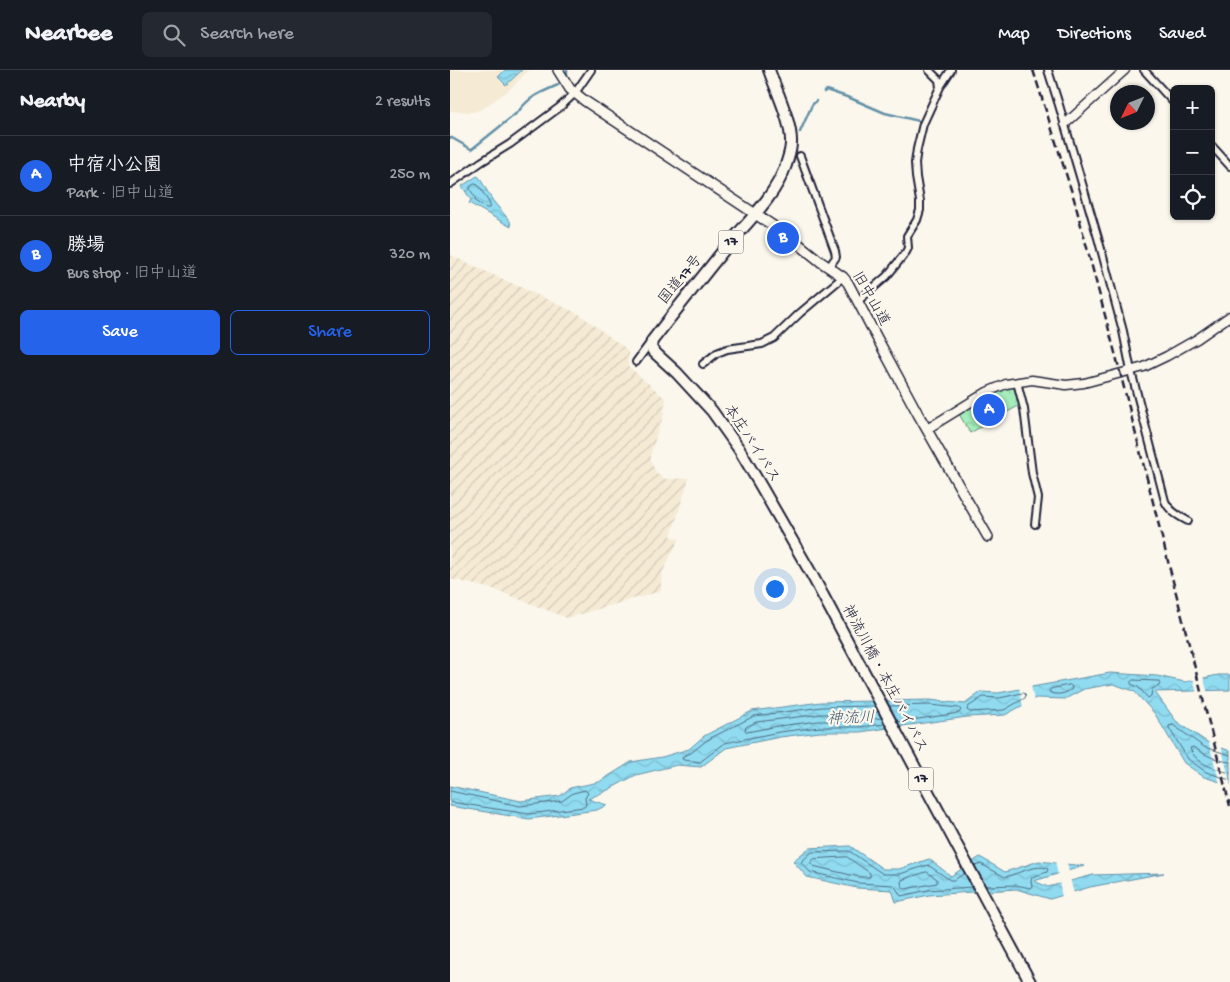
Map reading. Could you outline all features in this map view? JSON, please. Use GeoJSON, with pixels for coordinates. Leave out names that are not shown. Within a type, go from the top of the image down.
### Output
{"type":"FeatureCollection","features":[{"type":"Feature","properties":{"kind":"highway","name":"国道17号"},"geometry":{"type":"LineString","coordinates":[[652,341],[725,248],[768,198],[781,178],[790,154],[791,135],[769,70]]}},
{"type":"Feature","properties":{"kind":"highway","name":"本庄バイパス"},"geometry":{"type":"LineString","coordinates":[[652,341],[650,345],[652,349],[712,411],[739,450],[812,576]]}},
{"type":"Feature","properties":{"kind":"highway","name":"神流川橋・本庄バイパス"},"geometry":{"type":"LineString","coordinates":[[812,576],[1030,982]]}},
{"type":"Feature","properties":{"kind":"main road","name":"旧中山道"},"geometry":{"type":"LineString","coordinates":[[558,70],[566,84],[585,102],[799,244],[848,282],[926,429],[988,537]]}},
{"type":"Feature","properties":{"kind":"street"},"geometry":{"type":"LineString","coordinates":[[450,184],[510,144],[560,107],[575,93],[591,70]]}},
{"type":"Feature","properties":{"kind":"street"},"geometry":{"type":"LineString","coordinates":[[929,70],[939,80],[940,87]]}},
{"type":"Feature","properties":{"kind":"street"},"geometry":{"type":"LineString","coordinates":[[858,301],[887,276],[908,248],[907,236],[917,220],[920,210],[916,177],[917,149],[932,104],[951,70]]}},
{"type":"Feature","properties":{"kind":"street"},"geometry":{"type":"LineString","coordinates":[[1048,70],[1116,304],[1131,371],[1166,505],[1188,521]]}},
{"type":"Feature","properties":{"kind":"street"},"geometry":{"type":"LineString","coordinates":[[1065,124],[1125,70]]}},
{"type":"Feature","properties":{"kind":"street"},"geometry":{"type":"LineString","coordinates":[[1144,70],[1170,99]]}},
{"type":"Feature","properties":{"kind":"street"},"geometry":{"type":"LineString","coordinates":[[1215,149],[1230,166]]}},
{"type":"Feature","properties":{"kind":"street"},"geometry":{"type":"LineString","coordinates":[[800,156],[835,251],[836,257],[829,267]]}},
{"type":"Feature","properties":{"kind":"street"},"geometry":{"type":"LineString","coordinates":[[703,364],[717,353],[727,349],[762,344],[774,338],[800,312],[843,277]]}},
{"type":"Feature","properties":{"kind":"street"},"geometry":{"type":"LineString","coordinates":[[926,429],[987,392],[1006,384],[1032,380],[1066,385],[1084,383],[1144,367],[1196,339],[1230,316]]}},
{"type":"Feature","properties":{"kind":"street"},"geometry":{"type":"LineString","coordinates":[[636,362],[652,341]]}},
{"type":"Feature","properties":{"kind":"street"},"geometry":{"type":"LineString","coordinates":[[1017,382],[1024,409],[1032,473],[1038,498],[1034,524]]}},
{"type":"Feature","properties":{"kind":"shaded area"},"geometry":{"type":"Polygon","coordinates":[[[450,70],[529,70],[508,91],[482,109],[474,112],[450,111],[450,70]]]}},
{"type":"Feature","properties":{"kind":"shaded area"},"geometry":{"type":"Polygon","coordinates":[[[450,255],[579,314],[625,348],[629,354],[628,366],[666,399],[663,418],[651,453],[651,460],[656,472],[666,479],[689,478],[671,536],[679,539],[663,571],[661,591],[567,618],[493,589],[450,579],[450,255]]]}},
{"type":"Feature","properties":{"kind":"green space"},"geometry":{"type":"Polygon","coordinates":[[[1012,385],[1016,387],[1020,405],[970,433],[959,414],[991,394],[1012,385]]]}},
{"type":"Feature","properties":{"kind":"water"},"geometry":{"type":"Polygon","coordinates":[[[505,70],[522,70],[506,85],[498,77],[505,70]]]}},
{"type":"Feature","properties":{"kind":"water"},"geometry":{"type":"Polygon","coordinates":[[[477,176],[493,201],[510,221],[511,227],[469,203],[471,200],[462,186],[477,176]]]}},
{"type":"Feature","properties":{"kind":"water","name":"神流川"},"geometry":{"type":"Polygon","coordinates":[[[1110,673],[1157,676],[1185,682],[1218,675],[1230,675],[1230,690],[1155,692],[1176,721],[1207,742],[1230,751],[1230,785],[1204,777],[1184,763],[1155,714],[1134,691],[1113,684],[1084,689],[1065,699],[1036,698],[1005,715],[967,717],[860,732],[820,732],[780,737],[726,748],[701,767],[677,765],[636,775],[588,799],[607,805],[597,810],[529,819],[450,806],[450,786],[521,801],[560,796],[570,788],[599,782],[631,762],[662,757],[689,749],[704,736],[752,711],[821,702],[930,700],[965,704],[981,692],[998,693],[1110,673]]]}},
{"type":"Feature","properties":{"kind":"water"},"geometry":{"type":"Polygon","coordinates":[[[850,846],[883,869],[899,869],[929,859],[951,876],[980,857],[1005,872],[1039,861],[1084,866],[1034,881],[1048,887],[1093,875],[1164,873],[1090,887],[1050,899],[1016,889],[929,895],[896,902],[892,890],[857,888],[807,877],[793,861],[809,848],[850,846]]]}},
{"type":"Feature","properties":{"kind":"pier"},"geometry":{"type":"Polygon","coordinates":[[[1203,676],[1208,694],[1197,694],[1193,678],[1203,676]]]}},
{"type":"Feature","properties":{"kind":"pier"},"geometry":{"type":"Polygon","coordinates":[[[1031,685],[1034,702],[1023,708],[1019,687],[1031,685]]]}},
{"type":"Feature","properties":{"kind":"pier"},"geometry":{"type":"Polygon","coordinates":[[[1208,740],[1221,745],[1230,787],[1220,784],[1208,740]]]}},
{"type":"Feature","properties":{"kind":"pier"},"geometry":{"type":"Polygon","coordinates":[[[1055,860],[1067,862],[1069,873],[1058,876],[1055,860]]]}},
{"type":"Feature","properties":{"kind":"pier"},"geometry":{"type":"Polygon","coordinates":[[[1070,878],[1074,894],[1062,898],[1059,881],[1070,878]]]}},
{"type":"Feature","properties":{"kind":"waterway"},"geometry":{"type":"LineString","coordinates":[[567,70],[567,78]]}},
{"type":"Feature","properties":{"kind":"waterway"},"geometry":{"type":"LineString","coordinates":[[450,138],[472,149],[518,112],[531,99],[558,85]]}},
{"type":"Feature","properties":{"kind":"waterway"},"geometry":{"type":"LineString","coordinates":[[824,92],[826,90],[885,113],[919,121]]}},
{"type":"Feature","properties":{"kind":"waterway"},"geometry":{"type":"LineString","coordinates":[[800,132],[812,105],[816,101]]}},
{"type":"Feature","properties":{"kind":"railway"},"geometry":{"type":"LineString","coordinates":[[1033,70],[1074,199],[1118,364],[1230,806]]}},
{"type":"Feature","properties":{"kind":"place","name":"勝場"},"geometry":{"type":"Point","coordinates":[783,238]}},
{"type":"Feature","properties":{"kind":"place","name":"中宿小公園"},"geometry":{"type":"Point","coordinates":[989,410]}}]}
